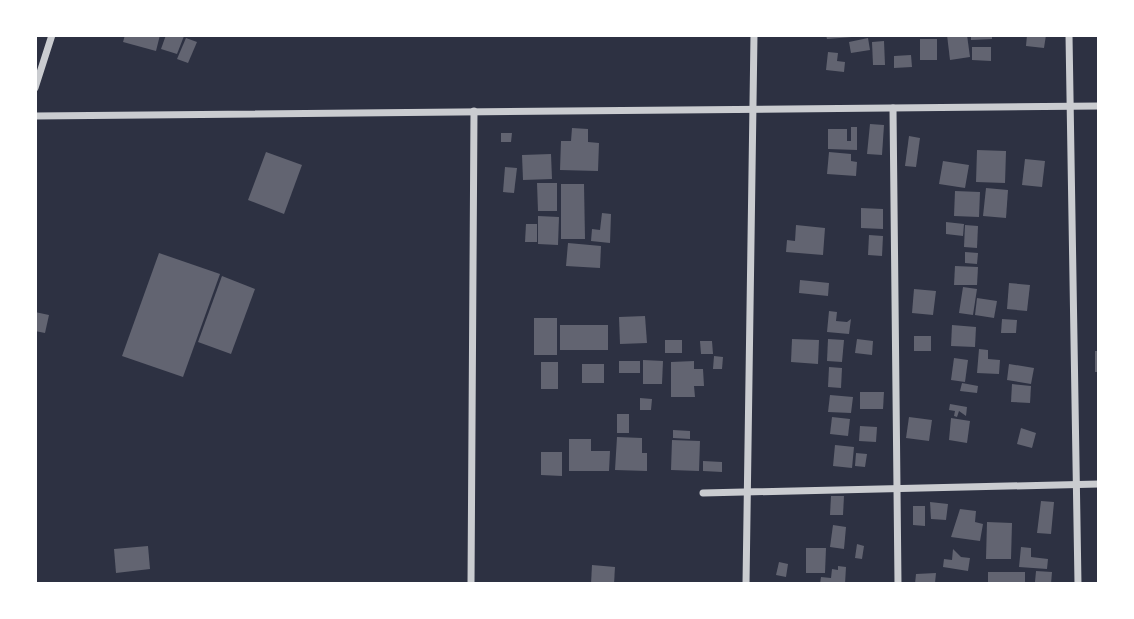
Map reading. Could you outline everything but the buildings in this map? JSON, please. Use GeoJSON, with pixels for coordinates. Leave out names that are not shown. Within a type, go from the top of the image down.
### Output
{"type":"FeatureCollection","features":[{"type":"Feature","properties":{"kind":"street"},"geometry":{"type":"LineString","coordinates":[[35,88],[52,35]]}},
{"type":"Feature","properties":{"kind":"street"},"geometry":{"type":"LineString","coordinates":[[746,584],[754,35]]}},
{"type":"Feature","properties":{"kind":"street"},"geometry":{"type":"LineString","coordinates":[[1069,35],[1078,584]]}},
{"type":"Feature","properties":{"kind":"street"},"geometry":{"type":"LineString","coordinates":[[35,116],[1099,106]]}},
{"type":"Feature","properties":{"kind":"street"},"geometry":{"type":"LineString","coordinates":[[893,108],[898,584]]}},
{"type":"Feature","properties":{"kind":"street"},"geometry":{"type":"LineString","coordinates":[[471,584],[474,111]]}},
{"type":"Feature","properties":{"kind":"street"},"geometry":{"type":"LineString","coordinates":[[703,493],[1099,484]]}}]}
